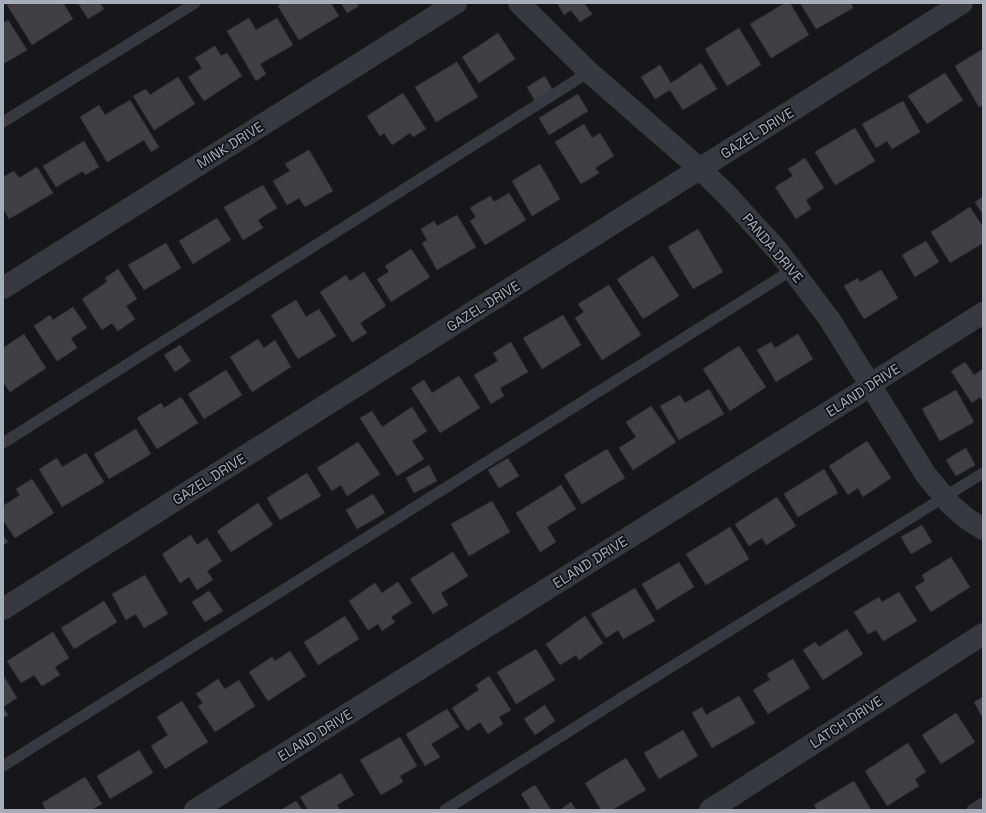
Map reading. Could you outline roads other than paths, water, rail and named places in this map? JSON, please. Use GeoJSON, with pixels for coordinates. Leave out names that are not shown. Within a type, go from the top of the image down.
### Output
{"type":"FeatureCollection","features":[{"type":"Feature","properties":{"kind":"street","name":"MINK DRIVE"},"geometry":{"type":"LineString","coordinates":[[3,288],[456,3]]}},
{"type":"Feature","properties":{"kind":"street","name":"PANDA DRIVE"},"geometry":{"type":"LineString","coordinates":[[519,3],[589,72],[700,169],[727,195],[778,251],[830,320],[926,476],[945,498],[966,518],[983,529]]}},
{"type":"Feature","properties":{"kind":"street","name":"GAZEL DRIVE"},"geometry":{"type":"LineString","coordinates":[[3,609],[962,3]]}},
{"type":"Feature","properties":{"kind":"street","name":"ELAND DRIVE"},"geometry":{"type":"LineString","coordinates":[[195,810],[870,386],[983,313]]}},
{"type":"Feature","properties":{"kind":"street","name":"LATCH DRIVE"},"geometry":{"type":"LineString","coordinates":[[710,810],[983,634]]}},
{"type":"Feature","properties":{"kind":"lane"},"geometry":{"type":"LineString","coordinates":[[3,122],[195,3]]}},
{"type":"Feature","properties":{"kind":"lane"},"geometry":{"type":"LineString","coordinates":[[3,443],[589,72]]}},
{"type":"Feature","properties":{"kind":"lane"},"geometry":{"type":"LineString","coordinates":[[3,766],[792,270]]}},
{"type":"Feature","properties":{"kind":"lane"},"geometry":{"type":"LineString","coordinates":[[444,810],[983,473]]}},
{"type":"Feature","properties":{"kind":"lane"},"geometry":{"type":"LineString","coordinates":[[972,810],[983,803]]}}]}
